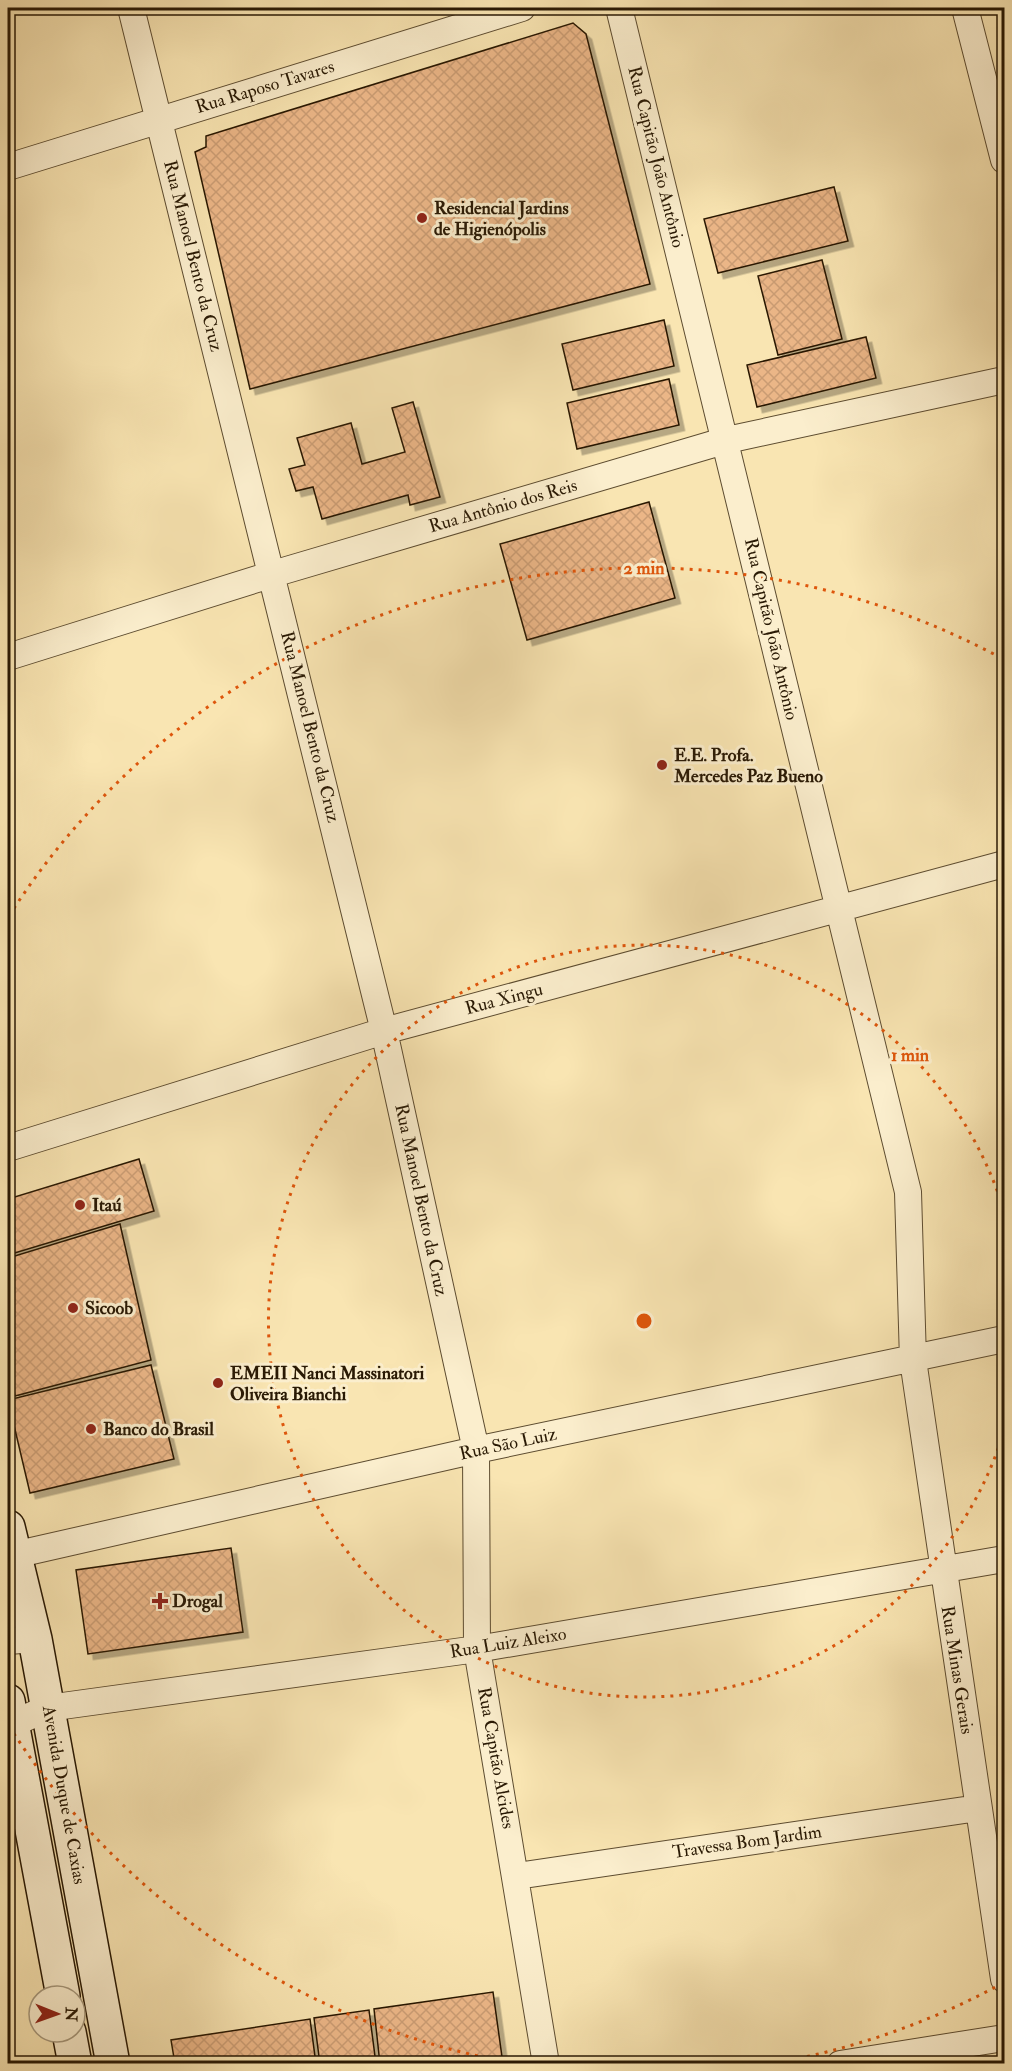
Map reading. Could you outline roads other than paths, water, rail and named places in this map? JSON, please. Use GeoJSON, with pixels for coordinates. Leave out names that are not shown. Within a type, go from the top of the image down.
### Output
{"type":"FeatureCollection","features":[{"type":"Feature","properties":{"kind":"main road","name":"Avenida Duque de Caxias"},"geometry":{"type":"LineString","coordinates":[[11,1541],[21,1640],[48,1708],[113,2064]]}},
{"type":"Feature","properties":{"kind":"main road","name":"Avenida Duque de Caxias"},"geometry":{"type":"LineString","coordinates":[[10,1713],[61,1984]]}},
{"type":"Feature","properties":{"kind":"main road"},"geometry":{"type":"LineString","coordinates":[[71,2044],[75,2064]]}},
{"type":"Feature","properties":{"kind":"street","name":"Rua Manoel Bento da Cruz"},"geometry":{"type":"LineString","coordinates":[[131,8],[273,574],[384,1031],[476,1450]]}},
{"type":"Feature","properties":{"kind":"street","name":"Rua Raposo Tavares"},"geometry":{"type":"LineString","coordinates":[[8,167],[522,8]]}},
{"type":"Feature","properties":{"kind":"street","name":"Rua Capitão João Antônio"},"geometry":{"type":"LineString","coordinates":[[619,8],[727,440],[838,909],[908,1192],[913,1360]]}},
{"type":"Feature","properties":{"kind":"street"},"geometry":{"type":"LineString","coordinates":[[965,8],[1005,160]]}},
{"type":"Feature","properties":{"kind":"street","name":"Rua Antônio dos Reis"},"geometry":{"type":"LineString","coordinates":[[8,657],[273,574],[727,440],[1005,380]]}},
{"type":"Feature","properties":{"kind":"street","name":"Rua Xingu"},"geometry":{"type":"LineString","coordinates":[[8,1148],[384,1031],[1005,864]]}},
{"type":"Feature","properties":{"kind":"street","name":"Rua São Luiz"},"geometry":{"type":"LineString","coordinates":[[11,1541],[476,1450],[1005,1339]]}},
{"type":"Feature","properties":{"kind":"street","name":"Rua Minas Gerais"},"geometry":{"type":"LineString","coordinates":[[913,1360],[942,1569],[1005,1979]]}},
{"type":"Feature","properties":{"kind":"street","name":"Rua Capitão Alcides"},"geometry":{"type":"LineString","coordinates":[[476,1450],[477,1649],[517,1876],[546,2064]]}},
{"type":"Feature","properties":{"kind":"street","name":"Rua Luiz Aleixo"},"geometry":{"type":"LineString","coordinates":[[10,1713],[477,1649],[1005,1559]]}},
{"type":"Feature","properties":{"kind":"street","name":"Travessa Bom Jardim"},"geometry":{"type":"LineString","coordinates":[[517,1876],[978,1808]]}},
{"type":"Feature","properties":{"kind":"street"},"geometry":{"type":"LineString","coordinates":[[840,2064],[1005,2038]]}},
{"type":"Feature","properties":{"kind":"place","name":"Residencial Jardins de Higienópolis"},"geometry":{"type":"Point","coordinates":[422,218]}},
{"type":"Feature","properties":{"kind":"place","name":"E.E. Profa. Mercedes Paz Bueno"},"geometry":{"type":"Point","coordinates":[662,765]}},
{"type":"Feature","properties":{"kind":"place","name":"Itaú"},"geometry":{"type":"Point","coordinates":[80,1205]}},
{"type":"Feature","properties":{"kind":"place","name":"Sicoob"},"geometry":{"type":"Point","coordinates":[73,1308]}},
{"type":"Feature","properties":{"kind":"place","name":"EMEII Nanci Massinatori Oliveira Bianchi"},"geometry":{"type":"Point","coordinates":[218,1383]}},
{"type":"Feature","properties":{"kind":"place","name":"Banco do Brasil"},"geometry":{"type":"Point","coordinates":[91,1429]}},
{"type":"Feature","properties":{"kind":"place","name":"Drogal"},"geometry":{"type":"Point","coordinates":[160,1601]}}]}
